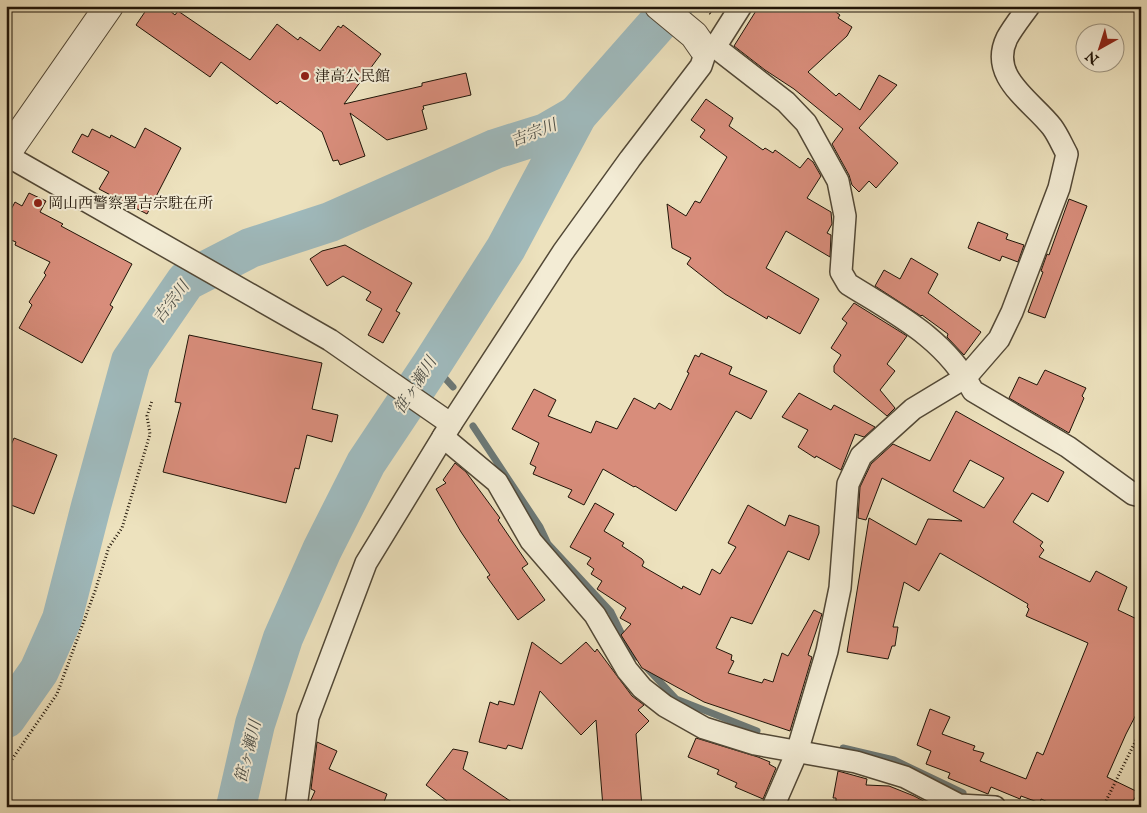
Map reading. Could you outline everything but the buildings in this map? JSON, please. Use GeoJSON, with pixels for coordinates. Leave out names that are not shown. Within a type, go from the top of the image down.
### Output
{"type":"FeatureCollection","features":[{"type":"Feature","properties":{"kind":"street"},"geometry":{"type":"LineString","coordinates":[[108,6],[6,155],[330,340],[383,378],[447,431],[497,482],[531,541],[595,614],[627,670],[642,688],[665,706],[704,728],[755,744],[856,762],[905,777],[959,804],[995,807]]}},
{"type":"Feature","properties":{"kind":"street"},"geometry":{"type":"LineString","coordinates":[[659,6],[706,46],[786,102],[806,124],[838,181],[844,216],[841,272],[848,284],[922,330],[940,347],[966,377],[973,391],[1068,447],[1133,494],[1141,496]]}},
{"type":"Feature","properties":{"kind":"street"},"geometry":{"type":"LineString","coordinates":[[296,807],[308,717],[366,563],[447,431],[563,252],[630,159],[701,66],[706,46],[741,6]]}},
{"type":"Feature","properties":{"kind":"street"},"geometry":{"type":"LineString","coordinates":[[773,807],[798,752],[828,651],[840,588],[848,484],[861,456],[913,408],[966,377],[999,339],[1012,312],[1059,188],[1066,154],[1053,128],[1014,87],[1006,75],[1002,55],[1007,39],[1029,6]]}},
{"type":"Feature","properties":{"kind":"path"},"geometry":{"type":"LineString","coordinates":[[6,768],[56,694],[95,591],[109,547],[122,528],[150,434],[147,416],[152,401]]}},
{"type":"Feature","properties":{"kind":"path"},"geometry":{"type":"LineString","coordinates":[[1103,807],[1141,730]]}},
{"type":"Feature","properties":{"kind":"waterway","name":"笹ヶ瀬川"},"geometry":{"type":"LineString","coordinates":[[236,807],[255,724],[283,638],[322,550],[366,463],[506,248],[577,115],[673,6]]}},
{"type":"Feature","properties":{"kind":"waterway","name":"吉宗川"},"geometry":{"type":"LineString","coordinates":[[6,718],[39,671],[62,619],[131,361],[186,281],[250,248],[330,222],[495,149],[546,133],[577,115]]}},
{"type":"Feature","properties":{"kind":"waterway"},"geometry":{"type":"LineString","coordinates":[[432,364],[453,387]]}},
{"type":"Feature","properties":{"kind":"waterway"},"geometry":{"type":"LineString","coordinates":[[473,426],[540,527],[548,544],[611,612],[629,649],[637,657]]}},
{"type":"Feature","properties":{"kind":"waterway"},"geometry":{"type":"LineString","coordinates":[[647,668],[676,699],[757,731]]}},
{"type":"Feature","properties":{"kind":"waterway"},"geometry":{"type":"LineString","coordinates":[[843,748],[894,760],[963,793]]}},
{"type":"Feature","properties":{"kind":"place","name":"津高公民館"},"geometry":{"type":"Point","coordinates":[305,76]}},
{"type":"Feature","properties":{"kind":"place","name":"岡山西警察署吉宗駐在所"},"geometry":{"type":"Point","coordinates":[38,203]}}]}
